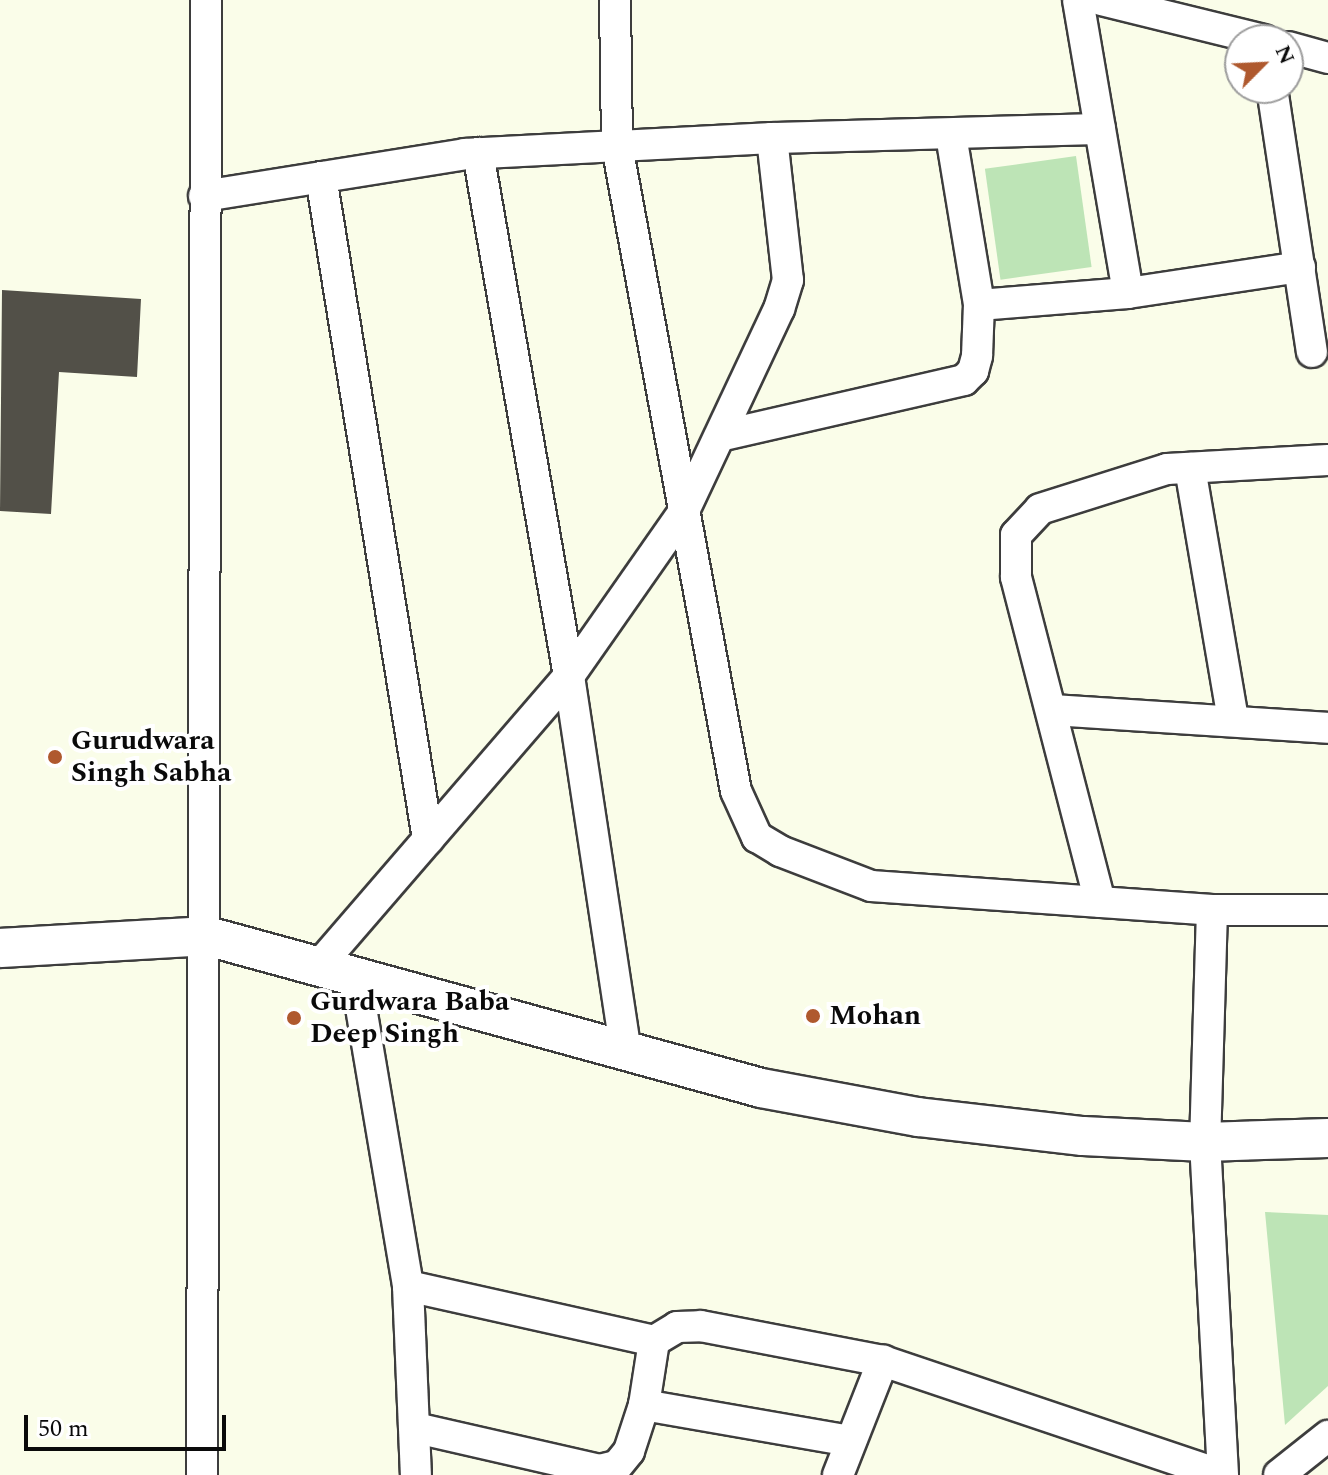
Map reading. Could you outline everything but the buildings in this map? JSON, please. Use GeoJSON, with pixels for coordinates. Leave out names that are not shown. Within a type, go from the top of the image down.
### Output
{"type":"FeatureCollection","features":[{"type":"Feature","properties":{"kind":"street"},"geometry":{"type":"LineString","coordinates":[[202,1475],[207,936],[206,0]]}},
{"type":"Feature","properties":{"kind":"street"},"geometry":{"type":"LineString","coordinates":[[615,0],[617,146],[736,791],[757,837],[780,851],[871,886],[1212,910],[1328,910]]}},
{"type":"Feature","properties":{"kind":"street"},"geometry":{"type":"LineString","coordinates":[[1078,0],[1128,293]]}},
{"type":"Feature","properties":{"kind":"street"},"geometry":{"type":"LineString","coordinates":[[1101,0],[1224,30]]}},
{"type":"Feature","properties":{"kind":"street"},"geometry":{"type":"LineString","coordinates":[[1304,51],[1328,58]]}},
{"type":"Feature","properties":{"kind":"street"},"geometry":{"type":"LineString","coordinates":[[1275,104],[1312,352]]}},
{"type":"Feature","properties":{"kind":"street"},"geometry":{"type":"LineString","coordinates":[[204,196],[478,153],[772,138],[1100,129]]}},
{"type":"Feature","properties":{"kind":"street"},"geometry":{"type":"LineString","coordinates":[[720,436],[964,380],[973,371],[977,356],[979,305],[951,135]]}},
{"type":"Feature","properties":{"kind":"street"},"geometry":{"type":"LineString","coordinates":[[318,967],[569,676],[683,513],[779,309],[788,280],[772,138]]}},
{"type":"Feature","properties":{"kind":"street"},"geometry":{"type":"LineString","coordinates":[[478,153],[569,676],[626,1052]]}},
{"type":"Feature","properties":{"kind":"street"},"geometry":{"type":"LineString","coordinates":[[321,177],[428,839]]}},
{"type":"Feature","properties":{"kind":"street"},"geometry":{"type":"LineString","coordinates":[[979,305],[1128,293],[1300,267]]}},
{"type":"Feature","properties":{"kind":"street"},"geometry":{"type":"LineString","coordinates":[[1100,902],[1016,577],[1016,535],[1040,509],[1167,469],[1328,460]]}},
{"type":"Feature","properties":{"kind":"street"},"geometry":{"type":"LineString","coordinates":[[1190,468],[1233,720]]}},
{"type":"Feature","properties":{"kind":"street"},"geometry":{"type":"LineString","coordinates":[[1052,710],[1328,728]]}},
{"type":"Feature","properties":{"kind":"street"},"geometry":{"type":"LineString","coordinates":[[408,1286],[654,1341],[677,1327],[701,1326],[883,1361],[1222,1475],[1205,1142],[1212,910]]}},
{"type":"Feature","properties":{"kind":"street"},"geometry":{"type":"LineString","coordinates":[[0,948],[207,936],[761,1088],[918,1117],[1083,1136],[1205,1142],[1328,1138]]}},
{"type":"Feature","properties":{"kind":"street"},"geometry":{"type":"LineString","coordinates":[[356,978],[408,1286],[416,1475]]}},
{"type":"Feature","properties":{"kind":"street"},"geometry":{"type":"LineString","coordinates":[[416,1428],[599,1470],[623,1460],[644,1405],[654,1341]]}},
{"type":"Feature","properties":{"kind":"street"},"geometry":{"type":"LineString","coordinates":[[838,1475],[883,1361]]}},
{"type":"Feature","properties":{"kind":"street"},"geometry":{"type":"LineString","coordinates":[[644,1405],[850,1441]]}},
{"type":"Feature","properties":{"kind":"street"},"geometry":{"type":"LineString","coordinates":[[1279,1475],[1328,1436]]}},
{"type":"Feature","properties":{"kind":"green space"},"geometry":{"type":"Polygon","coordinates":[[[1076,156],[1092,267],[1000,280],[985,169],[1076,156]]]}},
{"type":"Feature","properties":{"kind":"green space"},"geometry":{"type":"Polygon","coordinates":[[[1265,1212],[1328,1215],[1328,1386],[1285,1425],[1265,1212]]]}},
{"type":"Feature","properties":{"kind":"place","name":"Gurudwara Singh Sabha"},"geometry":{"type":"Point","coordinates":[55,757]}},
{"type":"Feature","properties":{"kind":"place","name":"Mohan"},"geometry":{"type":"Point","coordinates":[813,1016]}},
{"type":"Feature","properties":{"kind":"place","name":"Gurdwara Baba Deep Singh"},"geometry":{"type":"Point","coordinates":[294,1018]}}]}
